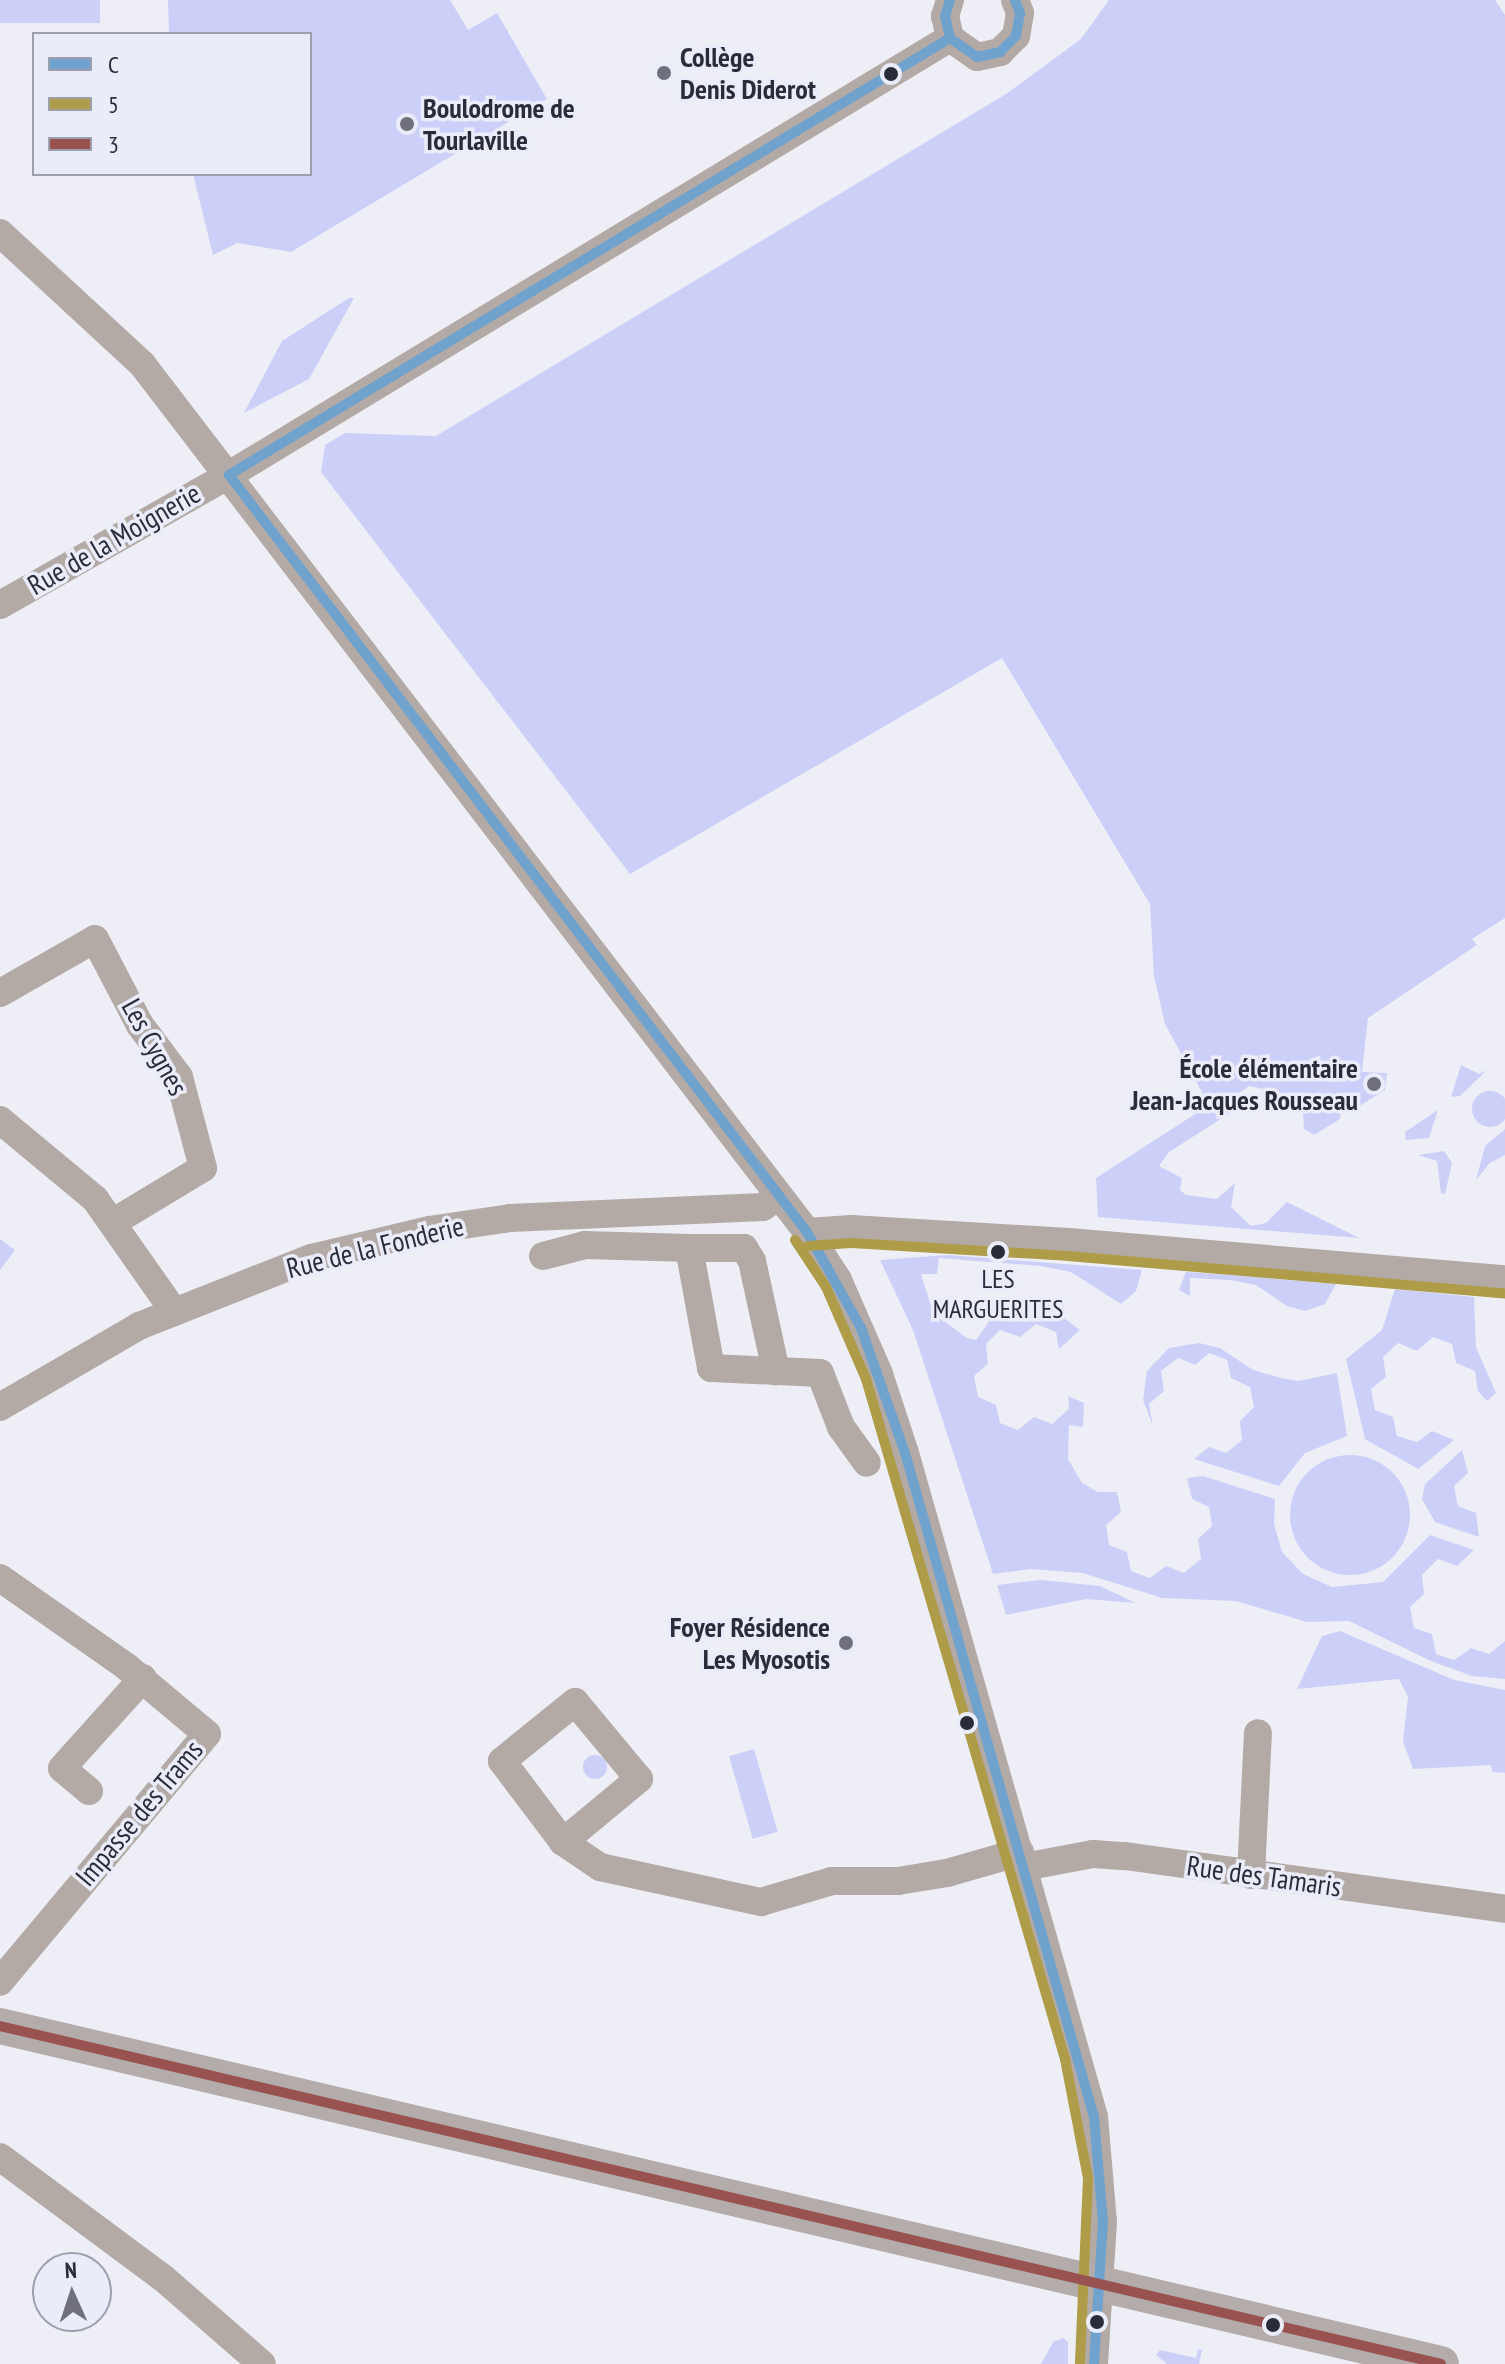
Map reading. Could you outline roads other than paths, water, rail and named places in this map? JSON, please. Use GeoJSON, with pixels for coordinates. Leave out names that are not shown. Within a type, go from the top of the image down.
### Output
{"type":"FeatureCollection","features":[{"type":"Feature","properties":{"kind":"main road"},"geometry":{"type":"LineString","coordinates":[[0,2026],[1441,2364]]}},
{"type":"Feature","properties":{"kind":"street"},"geometry":{"type":"LineString","coordinates":[[950,0],[945,16],[950,38],[966,53],[1000,52],[1016,36],[1017,1]]}},
{"type":"Feature","properties":{"kind":"street","name":"Rue de la Moignerie"},"geometry":{"type":"LineString","coordinates":[[0,605],[229,475],[950,38]]}},
{"type":"Feature","properties":{"kind":"street"},"geometry":{"type":"LineString","coordinates":[[0,233],[142,364],[807,1232],[838,1280],[879,1374],[1094,2117],[1103,2212],[1094,2364]]}},
{"type":"Feature","properties":{"kind":"street","name":"Les Cygnes"},"geometry":{"type":"LineString","coordinates":[[0,993],[95,939],[140,1025],[179,1077],[203,1168],[115,1221]]}},
{"type":"Feature","properties":{"kind":"street"},"geometry":{"type":"LineString","coordinates":[[0,1120],[115,1221],[173,1310]]}},
{"type":"Feature","properties":{"kind":"street","name":"Rue de la Fonderie"},"geometry":{"type":"LineString","coordinates":[[0,1407],[173,1310],[311,1258],[429,1230],[510,1218],[763,1207],[778,1196]]}},
{"type":"Feature","properties":{"kind":"street"},"geometry":{"type":"LineString","coordinates":[[807,1232],[851,1229],[1069,1242],[1505,1279]]}},
{"type":"Feature","properties":{"kind":"street"},"geometry":{"type":"LineString","coordinates":[[543,1256],[585,1245],[744,1248],[752,1261],[776,1371]]}},
{"type":"Feature","properties":{"kind":"street"},"geometry":{"type":"LineString","coordinates":[[689,1248],[711,1368],[820,1373],[841,1427],[867,1463]]}},
{"type":"Feature","properties":{"kind":"street","name":"Impasse des Trams"},"geometry":{"type":"LineString","coordinates":[[0,1578],[143,1678],[207,1734],[0,1982]]}},
{"type":"Feature","properties":{"kind":"street"},"geometry":{"type":"LineString","coordinates":[[89,1791],[62,1768],[143,1678]]}},
{"type":"Feature","properties":{"kind":"street","name":"Rue des Tamaris"},"geometry":{"type":"LineString","coordinates":[[563,1842],[639,1779],[575,1702],[502,1761],[563,1842],[600,1867],[761,1902],[832,1881],[898,1881],[1022,1860],[1093,1854],[1505,1909]]}},
{"type":"Feature","properties":{"kind":"street"},"geometry":{"type":"LineString","coordinates":[[1251,1875],[1258,1733]]}},
{"type":"Feature","properties":{"kind":"street"},"geometry":{"type":"LineString","coordinates":[[0,2157],[163,2278],[244,2358]]}},
{"type":"Feature","properties":{"kind":"place","name":"Collège Denis Diderot"},"geometry":{"type":"Point","coordinates":[664,73]}},
{"type":"Feature","properties":{"kind":"place","name":"Boulodrome de Tourlaville"},"geometry":{"type":"Point","coordinates":[407,124]}},
{"type":"Feature","properties":{"kind":"place","name":"École élémentaire Jean-Jacques Rousseau"},"geometry":{"type":"Point","coordinates":[1374,1084]}},
{"type":"Feature","properties":{"kind":"place","name":"LES MARGUERITES"},"geometry":{"type":"Point","coordinates":[998,1252]}},
{"type":"Feature","properties":{"kind":"place","name":"Foyer Résidence Les Myosotis"},"geometry":{"type":"Point","coordinates":[846,1643]}}]}
